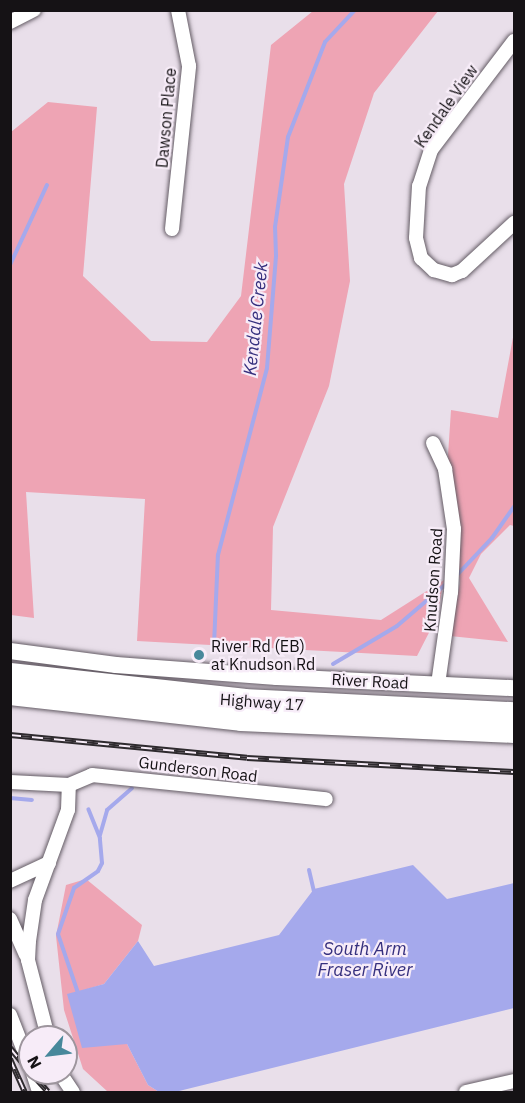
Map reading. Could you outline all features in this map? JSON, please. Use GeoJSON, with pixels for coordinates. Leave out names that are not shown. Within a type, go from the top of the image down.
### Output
{"type":"FeatureCollection","features":[{"type":"Feature","properties":{"kind":"highway","name":"Highway 17"},"geometry":{"type":"LineString","coordinates":[[10,675],[244,701],[514,714]]}},
{"type":"Feature","properties":{"kind":"highway","name":"Highway 17"},"geometry":{"type":"LineString","coordinates":[[10,693],[241,719],[514,731]]}},
{"type":"Feature","properties":{"kind":"street"},"geometry":{"type":"LineString","coordinates":[[10,22],[34,10]]}},
{"type":"Feature","properties":{"kind":"street","name":"Dawson Place"},"geometry":{"type":"LineString","coordinates":[[172,229],[189,66],[178,10]]}},
{"type":"Feature","properties":{"kind":"street","name":"Kendale View"},"geometry":{"type":"LineString","coordinates":[[514,41],[431,150],[419,186],[416,238],[421,258],[434,270],[452,275],[462,271],[514,223]]}},
{"type":"Feature","properties":{"kind":"street","name":"Knudson Road"},"geometry":{"type":"LineString","coordinates":[[433,444],[445,469],[454,529],[451,592],[438,685]]}},
{"type":"Feature","properties":{"kind":"street","name":"River Road"},"geometry":{"type":"LineString","coordinates":[[10,651],[116,665],[514,688]]}},
{"type":"Feature","properties":{"kind":"street","name":"Gunderson Road"},"geometry":{"type":"LineString","coordinates":[[69,785],[92,775],[326,799]]}},
{"type":"Feature","properties":{"kind":"street"},"geometry":{"type":"LineString","coordinates":[[10,782],[69,785],[68,810],[35,900],[28,960]]}},
{"type":"Feature","properties":{"kind":"street"},"geometry":{"type":"LineString","coordinates":[[10,881],[48,863]]}},
{"type":"Feature","properties":{"kind":"street"},"geometry":{"type":"LineString","coordinates":[[10,919],[28,960],[45,1025]]}},
{"type":"Feature","properties":{"kind":"street"},"geometry":{"type":"LineString","coordinates":[[10,1015],[18,1035]]}},
{"type":"Feature","properties":{"kind":"street"},"geometry":{"type":"LineString","coordinates":[[466,1092],[514,1081]]}},
{"type":"Feature","properties":{"kind":"shaded area"},"geometry":{"type":"Polygon","coordinates":[[[313,11],[438,11],[374,93],[344,184],[350,281],[329,386],[273,527],[271,610],[381,620],[444,580],[437,617],[417,656],[137,641],[145,499],[26,492],[34,618],[11,615],[11,132],[48,102],[97,107],[83,276],[151,341],[207,342],[241,296],[271,45],[313,11]]]}},
{"type":"Feature","properties":{"kind":"shaded area"},"geometry":{"type":"Polygon","coordinates":[[[514,332],[514,526],[510,525],[481,554],[469,578],[508,642],[450,636],[460,583],[448,455],[451,410],[498,418],[514,332]]]}},
{"type":"Feature","properties":{"kind":"shaded area"},"geometry":{"type":"Polygon","coordinates":[[[86,879],[142,925],[138,941],[104,984],[68,995],[127,1044],[148,1085],[159,1092],[108,1092],[83,1069],[78,1053],[78,1025],[69,1025],[64,1010],[56,936],[66,885],[86,879]]]}},
{"type":"Feature","properties":{"kind":"water","name":"South Arm Fraser River"},"geometry":{"type":"Polygon","coordinates":[[[413,865],[447,899],[514,883],[514,1008],[175,1092],[159,1092],[148,1085],[127,1044],[82,1048],[78,1025],[76,1025],[67,994],[104,984],[138,941],[154,966],[279,935],[314,889],[413,865]]]}},
{"type":"Feature","properties":{"kind":"waterway","name":"Kendale Creek"},"geometry":{"type":"LineString","coordinates":[[214,645],[218,555],[267,368],[276,255],[275,227],[288,137],[325,42],[355,10]]}},
{"type":"Feature","properties":{"kind":"waterway"},"geometry":{"type":"LineString","coordinates":[[10,265],[47,185]]}},
{"type":"Feature","properties":{"kind":"waterway"},"geometry":{"type":"LineString","coordinates":[[458,574],[492,538],[514,507]]}},
{"type":"Feature","properties":{"kind":"waterway"},"geometry":{"type":"LineString","coordinates":[[333,664],[397,626],[445,585]]}},
{"type":"Feature","properties":{"kind":"waterway","name":"Kendale Creek"},"geometry":{"type":"LineString","coordinates":[[100,835],[107,810],[132,788]]}},
{"type":"Feature","properties":{"kind":"waterway"},"geometry":{"type":"LineString","coordinates":[[10,798],[32,800]]}},
{"type":"Feature","properties":{"kind":"waterway"},"geometry":{"type":"LineString","coordinates":[[78,993],[58,934],[74,888],[98,871],[102,863],[100,838],[88,809]]}},
{"type":"Feature","properties":{"kind":"waterway"},"geometry":{"type":"LineString","coordinates":[[309,870],[314,892]]}},
{"type":"Feature","properties":{"kind":"railway"},"geometry":{"type":"LineString","coordinates":[[10,735],[247,758],[514,772]]}},
{"type":"Feature","properties":{"kind":"railway"},"geometry":{"type":"LineString","coordinates":[[10,1048],[18,1058]]}},
{"type":"Feature","properties":{"kind":"railway"},"geometry":{"type":"LineString","coordinates":[[10,1059],[25,1092]]}},
{"type":"Feature","properties":{"kind":"railway"},"geometry":{"type":"LineString","coordinates":[[42,1085],[48,1092]]}},
{"type":"Feature","properties":{"kind":"place","name":"River Rd (EB) at Knudson Rd"},"geometry":{"type":"Point","coordinates":[199,655]}}]}
